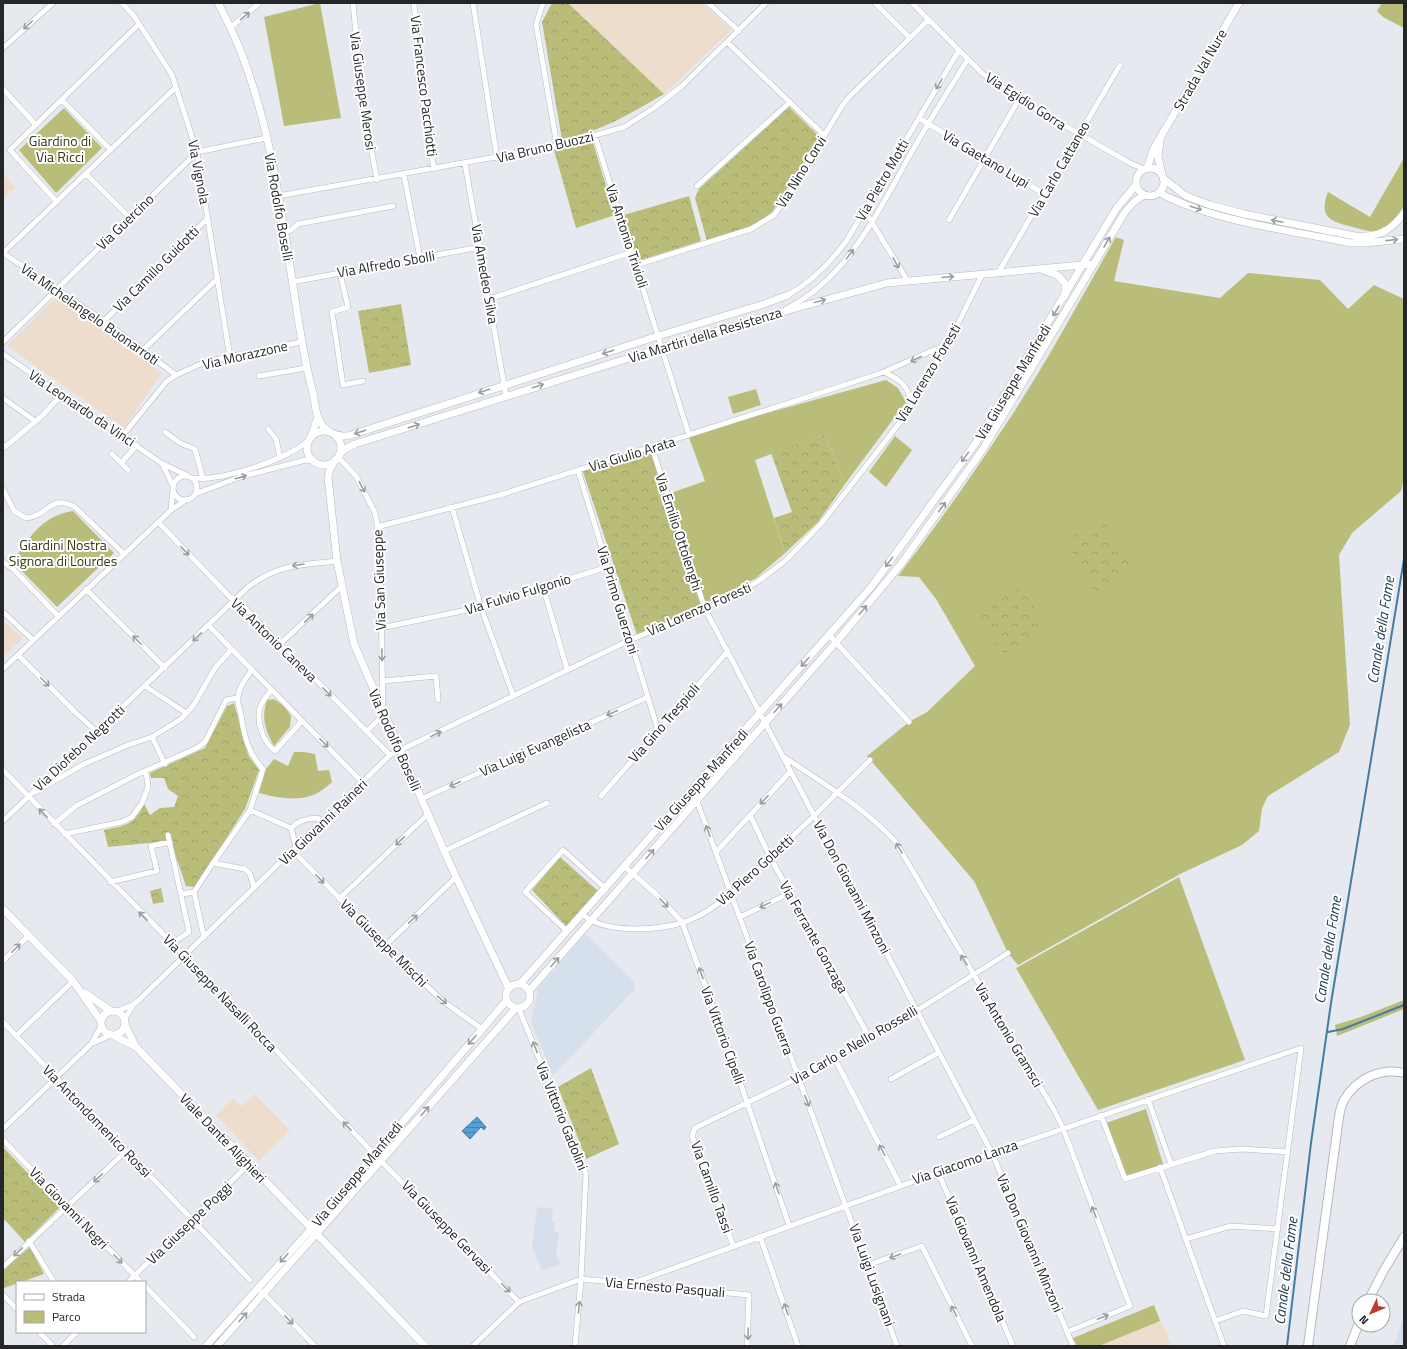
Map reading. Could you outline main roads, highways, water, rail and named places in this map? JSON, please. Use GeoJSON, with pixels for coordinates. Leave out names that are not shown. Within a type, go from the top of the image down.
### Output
{"type":"FeatureCollection","features":[{"type":"Feature","properties":{"kind":"main road","name":"Via Rodolfo Boselli"},"geometry":{"type":"LineString","coordinates":[[218,3],[230,28],[253,86],[278,196],[306,368],[318,417],[331,433]]}},
{"type":"Feature","properties":{"kind":"main road","name":"Strada Val Nure"},"geometry":{"type":"LineString","coordinates":[[1141,169],[1239,3]]}},
{"type":"Feature","properties":{"kind":"main road"},"geometry":{"type":"LineString","coordinates":[[1161,137],[1158,157],[1163,177],[1163,189],[1160,193],[1152,196],[1144,195],[1136,185],[1141,169],[1155,168],[1163,177],[1186,196],[1210,205],[1244,214],[1355,236],[1368,237],[1381,234],[1394,225],[1404,213]]}},
{"type":"Feature","properties":{"kind":"main road","name":"Via Giuseppe Manfredi"},"geometry":{"type":"LineString","coordinates":[[520,984],[761,713],[881,574],[975,444],[1116,208],[1136,185]]}},
{"type":"Feature","properties":{"kind":"main road"},"geometry":{"type":"LineString","coordinates":[[1160,193],[1176,202],[1208,212],[1351,243],[1404,239]]}},
{"type":"Feature","properties":{"kind":"main road","name":"Via Giuseppe Manfredi"},"geometry":{"type":"LineString","coordinates":[[529,991],[836,642],[887,580],[983,449],[1125,212],[1144,195]]}},
{"type":"Feature","properties":{"kind":"main road","name":"Via Martiri della Resistenza"},"geometry":{"type":"LineString","coordinates":[[338,457],[351,446],[506,396],[662,347],[887,283],[906,280],[1093,264]]}},
{"type":"Feature","properties":{"kind":"main road"},"geometry":{"type":"LineString","coordinates":[[1041,269],[1061,278],[1065,283],[1064,296]]}},
{"type":"Feature","properties":{"kind":"main road","name":"Via Martiri della Resistenza"},"geometry":{"type":"LineString","coordinates":[[331,433],[338,436],[348,436],[658,336],[764,304],[788,295]]}},
{"type":"Feature","properties":{"kind":"main road"},"geometry":{"type":"LineString","coordinates":[[435,408],[438,418]]}},
{"type":"Feature","properties":{"kind":"main road"},"geometry":{"type":"LineString","coordinates":[[318,417],[307,451],[314,462],[328,477]]}},
{"type":"Feature","properties":{"kind":"main road"},"geometry":{"type":"LineString","coordinates":[[310,438],[322,432],[331,433],[340,443],[338,457],[330,469],[328,477]]}},
{"type":"Feature","properties":{"kind":"main road"},"geometry":{"type":"LineString","coordinates":[[314,462],[328,464],[338,457]]}},
{"type":"Feature","properties":{"kind":"main road","name":"Via Rodolfo Boselli"},"geometry":{"type":"LineString","coordinates":[[328,477],[337,561],[354,644],[383,715],[401,751],[444,851],[509,989]]}},
{"type":"Feature","properties":{"kind":"main road"},"geometry":{"type":"LineString","coordinates":[[3,909],[73,981],[101,1024],[104,1032],[112,1035],[122,1031],[125,1023],[121,1015],[113,1012],[78,988]]}},
{"type":"Feature","properties":{"kind":"main road"},"geometry":{"type":"LineString","coordinates":[[520,984],[529,991],[529,1002],[518,1008],[507,1000],[509,989],[520,984]]}},
{"type":"Feature","properties":{"kind":"main road","name":"Via Giuseppe Manfredi"},"geometry":{"type":"LineString","coordinates":[[206,1346],[311,1229],[507,1000]]}},
{"type":"Feature","properties":{"kind":"main road","name":"Via Giuseppe Manfredi"},"geometry":{"type":"LineString","coordinates":[[217,1346],[317,1235],[381,1160],[518,1008]]}},
{"type":"Feature","properties":{"kind":"main road"},"geometry":{"type":"LineString","coordinates":[[101,1024],[103,1016],[113,1012]]}},
{"type":"Feature","properties":{"kind":"main road","name":"Viale Dante Alighieri"},"geometry":{"type":"LineString","coordinates":[[125,1023],[136,1047],[425,1346]]}},
{"type":"Feature","properties":{"kind":"main road","name":"Viale Dante Alighieri"},"geometry":{"type":"LineString","coordinates":[[112,1035],[136,1047]]}},
{"type":"Feature","properties":{"kind":"main road"},"geometry":{"type":"LineString","coordinates":[[1308,1346],[1338,1124],[1344,1100],[1363,1080],[1375,1074],[1390,1072],[1404,1073]]}},
{"type":"Feature","properties":{"kind":"main road"},"geometry":{"type":"LineString","coordinates":[[1372,1293],[1404,1234]]}},
{"type":"Feature","properties":{"kind":"main road"},"geometry":{"type":"LineString","coordinates":[[1397,1248],[1404,1237]]}},
{"type":"Feature","properties":{"kind":"main road"},"geometry":{"type":"LineString","coordinates":[[1350,1346],[1355,1333]]}},
{"type":"Feature","properties":{"kind":"water"},"geometry":{"type":"Polygon","coordinates":[[[477,1117],[486,1127],[484,1130],[481,1127],[470,1139],[462,1131],[477,1117]]]}},
{"type":"Feature","properties":{"kind":"waterway","name":"Canale della Fame"},"geometry":{"type":"LineString","coordinates":[[1287,1346],[1311,1143],[1331,1003],[1404,559]]}},
{"type":"Feature","properties":{"kind":"waterway"},"geometry":{"type":"LineString","coordinates":[[1328,1032],[1343,1029],[1404,1005]]}},
{"type":"Feature","properties":{"kind":"park label","name":"Giardino di Via Ricci"},"geometry":{"type":"Point","coordinates":[60,150]}},
{"type":"Feature","properties":{"kind":"park label","name":"Giardini Nostra Signora di Lourdes"},"geometry":{"type":"Point","coordinates":[63,554]}}]}
